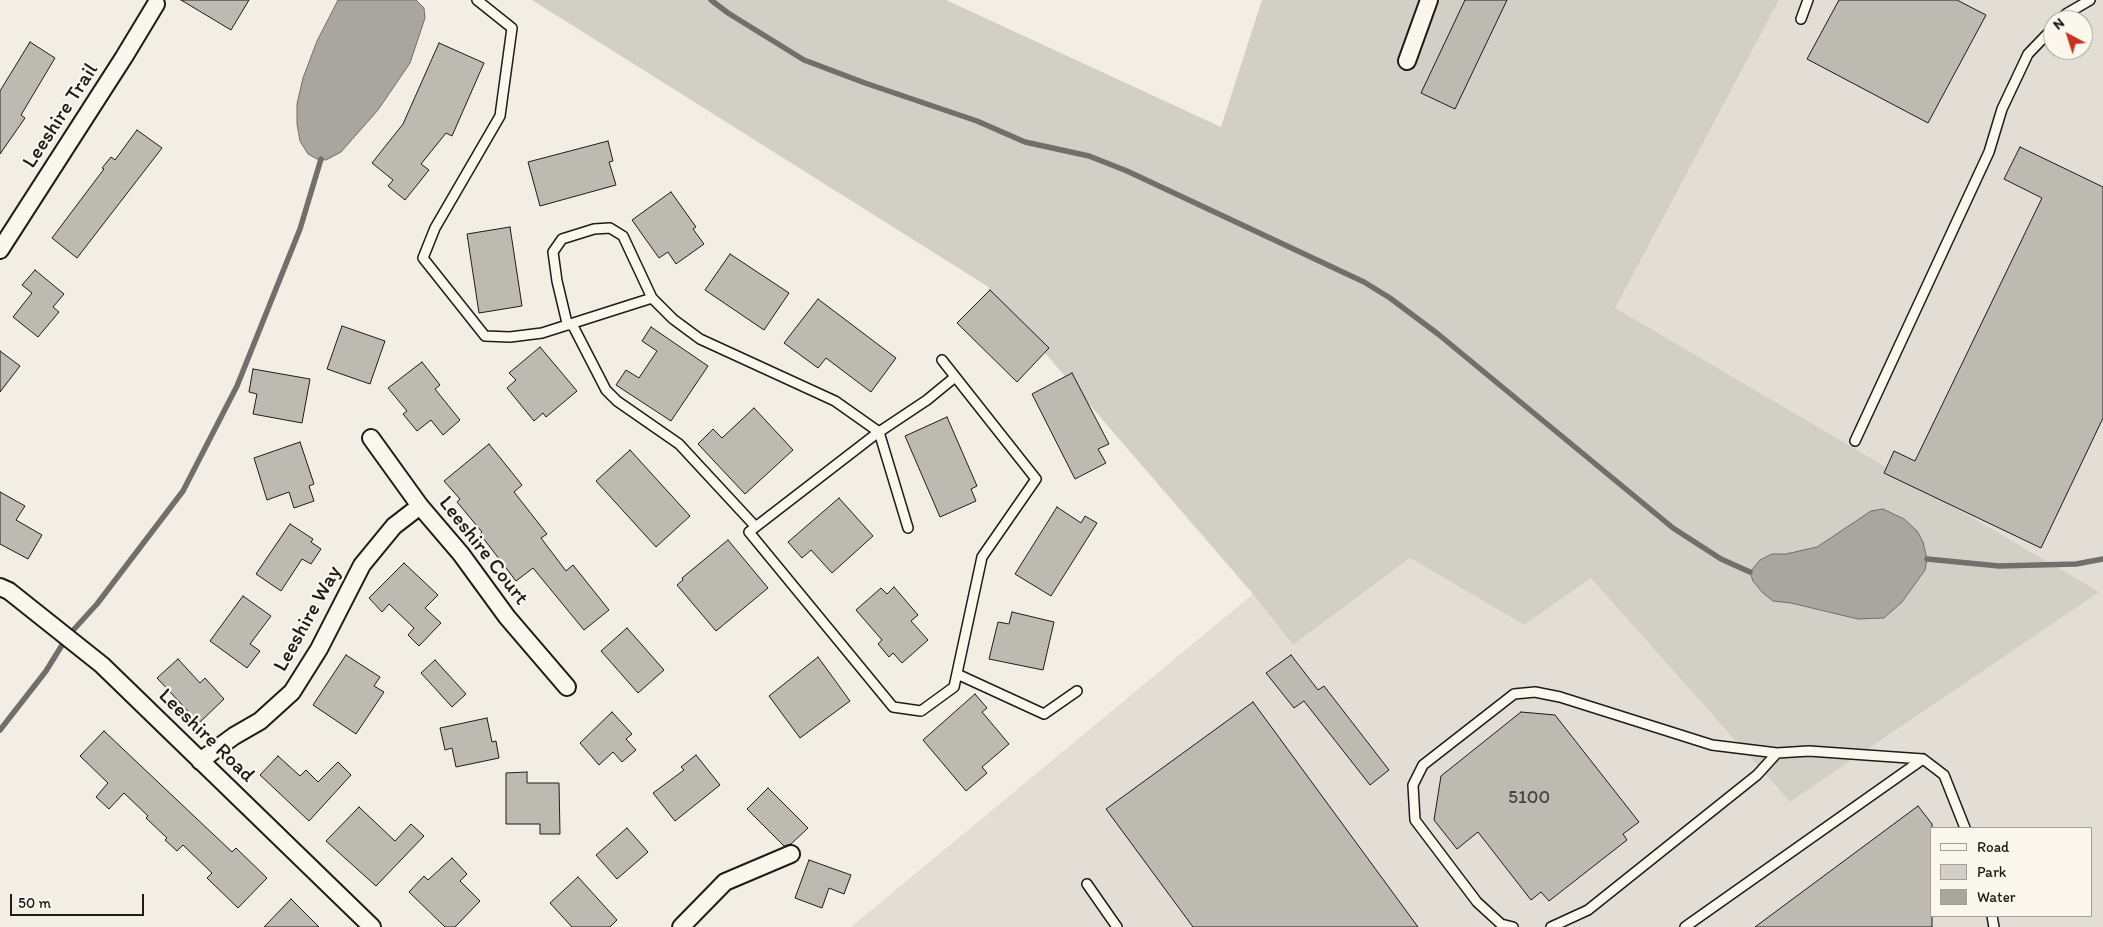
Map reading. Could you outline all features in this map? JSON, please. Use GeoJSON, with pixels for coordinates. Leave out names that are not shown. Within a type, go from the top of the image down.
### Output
{"type":"FeatureCollection","features":[{"type":"Feature","properties":{"kind":"street"},"geometry":{"type":"LineString","coordinates":[[1407,61],[1429,0]]}},
{"type":"Feature","properties":{"kind":"street","name":"Leeshire Trail"},"geometry":{"type":"LineString","coordinates":[[0,250],[124,57],[157,2]]}},
{"type":"Feature","properties":{"kind":"street","name":"Leeshire Court"},"geometry":{"type":"LineString","coordinates":[[371,438],[420,506],[461,554],[507,617],[567,686]]}},
{"type":"Feature","properties":{"kind":"street","name":"Leeshire Way"},"geometry":{"type":"LineString","coordinates":[[200,761],[234,736],[260,721],[292,692],[319,649],[362,565],[394,526],[420,506]]}},
{"type":"Feature","properties":{"kind":"street","name":"Leeshire Road"},"geometry":{"type":"LineString","coordinates":[[0,587],[9,591],[102,665],[372,927]]}},
{"type":"Feature","properties":{"kind":"street"},"geometry":{"type":"LineString","coordinates":[[681,927],[725,882],[791,854]]}},
{"type":"Feature","properties":{"kind":"lane"},"geometry":{"type":"LineString","coordinates":[[477,0],[512,28],[500,116],[435,228],[422,258],[485,336],[510,337],[542,334],[652,298]]}},
{"type":"Feature","properties":{"kind":"lane"},"geometry":{"type":"LineString","coordinates":[[1800,19],[1808,0]]}},
{"type":"Feature","properties":{"kind":"lane"},"geometry":{"type":"LineString","coordinates":[[2073,10],[2090,0]]}},
{"type":"Feature","properties":{"kind":"lane"},"geometry":{"type":"LineString","coordinates":[[1855,441],[1989,152],[2002,109],[2028,54],[2043,38]]}},
{"type":"Feature","properties":{"kind":"lane"},"geometry":{"type":"LineString","coordinates":[[908,528],[879,432],[835,401],[700,339],[673,319],[652,298],[623,236],[610,228],[594,229],[562,239],[553,252],[556,281],[567,323],[571,324],[606,390],[617,401],[679,444],[752,529],[893,707],[921,711],[954,687],[982,557],[1036,479],[942,360]]}},
{"type":"Feature","properties":{"kind":"lane"},"geometry":{"type":"LineString","coordinates":[[752,529],[879,432],[927,400],[955,377]]}},
{"type":"Feature","properties":{"kind":"lane"},"geometry":{"type":"LineString","coordinates":[[957,674],[1044,714],[1077,691]]}},
{"type":"Feature","properties":{"kind":"lane"},"geometry":{"type":"LineString","coordinates":[[1513,927],[1501,924],[1477,902],[1415,820],[1413,785],[1423,764],[1514,694],[1535,692],[1560,697],[1712,745],[1777,753],[1809,751],[1923,758],[1944,775],[1965,827]]}},
{"type":"Feature","properties":{"kind":"lane"},"geometry":{"type":"LineString","coordinates":[[1551,927],[1588,910],[1757,775],[1777,753]]}},
{"type":"Feature","properties":{"kind":"lane"},"geometry":{"type":"LineString","coordinates":[[1685,927],[1923,758]]}},
{"type":"Feature","properties":{"kind":"lane"},"geometry":{"type":"LineString","coordinates":[[1088,884],[1117,927]]}},
{"type":"Feature","properties":{"kind":"shaded area"},"geometry":{"type":"Polygon","coordinates":[[[1779,0],[2103,0],[2103,927],[851,927],[1253,594],[1293,645],[1410,558],[1524,625],[1591,577],[1790,802],[2098,592],[1614,308],[1779,0]]]}},
{"type":"Feature","properties":{"kind":"green space"},"geometry":{"type":"Polygon","coordinates":[[[532,0],[946,0],[1221,127],[1262,0],[1779,0],[1615,308],[2099,592],[1790,802],[1591,578],[1524,625],[1410,558],[1293,645],[1253,594],[987,286],[532,0]]]}},
{"type":"Feature","properties":{"kind":"water"},"geometry":{"type":"Polygon","coordinates":[[[338,0],[416,0],[424,8],[425,18],[410,63],[378,110],[341,152],[326,160],[317,159],[308,154],[300,141],[297,124],[297,104],[303,78],[317,41],[338,0]]]}},
{"type":"Feature","properties":{"kind":"water"},"geometry":{"type":"Polygon","coordinates":[[[1883,509],[1904,519],[1917,531],[1923,542],[1927,559],[1925,570],[1902,602],[1884,618],[1858,619],[1791,603],[1773,601],[1753,581],[1750,572],[1760,560],[1772,554],[1786,554],[1817,547],[1871,511],[1883,509]]]}},
{"type":"Feature","properties":{"kind":"building"},"geometry":{"type":"Polygon","coordinates":[[[181,0],[249,0],[231,30],[181,0]]]}},
{"type":"Feature","properties":{"kind":"building"},"geometry":{"type":"Polygon","coordinates":[[[1465,0],[1507,0],[1455,109],[1421,93],[1465,0]]]}},
{"type":"Feature","properties":{"kind":"building"},"geometry":{"type":"Polygon","coordinates":[[[1839,0],[1957,0],[1986,15],[1928,123],[1807,59],[1839,0]]]}},
{"type":"Feature","properties":{"kind":"building"},"geometry":{"type":"Polygon","coordinates":[[[30,42],[55,58],[21,115],[25,118],[0,154],[0,91],[30,42]]]}},
{"type":"Feature","properties":{"kind":"building"},"geometry":{"type":"Polygon","coordinates":[[[439,43],[484,63],[452,136],[446,133],[421,164],[429,170],[405,200],[388,186],[393,180],[372,163],[403,124],[439,43]]]}},
{"type":"Feature","properties":{"kind":"building"},"geometry":{"type":"Polygon","coordinates":[[[137,130],[162,148],[77,258],[52,238],[104,169],[102,168],[111,157],[115,160],[137,130]]]}},
{"type":"Feature","properties":{"kind":"building"},"geometry":{"type":"Polygon","coordinates":[[[608,141],[613,161],[609,162],[616,185],[540,206],[528,162],[608,141]]]}},
{"type":"Feature","properties":{"kind":"building"},"geometry":{"type":"Polygon","coordinates":[[[2020,147],[2103,187],[2103,418],[2041,548],[1884,473],[1894,451],[1915,461],[2042,198],[2004,179],[2020,147]]]}},
{"type":"Feature","properties":{"kind":"building"},"geometry":{"type":"Polygon","coordinates":[[[671,192],[696,227],[693,229],[704,244],[676,264],[668,252],[659,258],[632,220],[671,192]]]}},
{"type":"Feature","properties":{"kind":"building"},"geometry":{"type":"Polygon","coordinates":[[[510,227],[522,306],[479,313],[467,234],[510,227]]]}},
{"type":"Feature","properties":{"kind":"building"},"geometry":{"type":"Polygon","coordinates":[[[730,254],[789,293],[764,330],[705,290],[730,254]]]}},
{"type":"Feature","properties":{"kind":"building"},"geometry":{"type":"Polygon","coordinates":[[[35,270],[64,294],[53,307],[59,312],[38,337],[13,317],[32,293],[22,285],[35,270]]]}},
{"type":"Feature","properties":{"kind":"building"},"geometry":{"type":"Polygon","coordinates":[[[990,290],[1049,348],[1017,382],[957,323],[990,290]]]}},
{"type":"Feature","properties":{"kind":"building"},"geometry":{"type":"Polygon","coordinates":[[[818,299],[896,358],[871,392],[826,358],[818,368],[784,343],[818,299]]]}},
{"type":"Feature","properties":{"kind":"building"},"geometry":{"type":"Polygon","coordinates":[[[342,326],[385,341],[370,384],[327,369],[342,326]]]}},
{"type":"Feature","properties":{"kind":"building"},"geometry":{"type":"Polygon","coordinates":[[[651,327],[708,366],[671,421],[616,385],[626,370],[639,378],[657,351],[642,341],[651,327]]]}},
{"type":"Feature","properties":{"kind":"building"},"geometry":{"type":"Polygon","coordinates":[[[540,347],[577,391],[546,417],[543,413],[534,421],[507,388],[516,380],[509,373],[540,347]]]}},
{"type":"Feature","properties":{"kind":"building"},"geometry":{"type":"Polygon","coordinates":[[[0,351],[20,366],[0,392],[0,351]]]}},
{"type":"Feature","properties":{"kind":"building"},"geometry":{"type":"Polygon","coordinates":[[[422,362],[440,385],[435,389],[460,420],[443,435],[431,420],[417,431],[403,414],[407,411],[388,388],[422,362]]]}},
{"type":"Feature","properties":{"kind":"building"},"geometry":{"type":"Polygon","coordinates":[[[253,369],[310,379],[302,423],[253,414],[257,394],[249,392],[253,369]]]}},
{"type":"Feature","properties":{"kind":"building"},"geometry":{"type":"Polygon","coordinates":[[[1072,373],[1109,444],[1098,449],[1106,463],[1075,479],[1032,394],[1072,373]]]}},
{"type":"Feature","properties":{"kind":"building"},"geometry":{"type":"Polygon","coordinates":[[[754,408],[793,450],[745,494],[698,444],[713,429],[722,438],[754,408]]]}},
{"type":"Feature","properties":{"kind":"building"},"geometry":{"type":"Polygon","coordinates":[[[947,417],[977,486],[971,489],[976,501],[940,517],[905,436],[947,417]]]}},
{"type":"Feature","properties":{"kind":"building"},"geometry":{"type":"Polygon","coordinates":[[[300,442],[314,484],[309,486],[314,501],[294,508],[289,492],[267,500],[254,458],[300,442]]]}},
{"type":"Feature","properties":{"kind":"building"},"geometry":{"type":"Polygon","coordinates":[[[489,444],[522,485],[514,492],[547,534],[541,538],[566,571],[573,565],[609,610],[584,630],[533,568],[516,581],[480,534],[482,532],[457,502],[460,499],[444,481],[489,444]]]}},
{"type":"Feature","properties":{"kind":"building"},"geometry":{"type":"Polygon","coordinates":[[[630,450],[690,516],[656,547],[596,481],[630,450]]]}},
{"type":"Feature","properties":{"kind":"building"},"geometry":{"type":"Polygon","coordinates":[[[0,492],[25,506],[16,520],[42,535],[28,559],[0,544],[0,492]]]}},
{"type":"Feature","properties":{"kind":"building"},"geometry":{"type":"Polygon","coordinates":[[[839,498],[873,536],[832,573],[811,550],[802,558],[788,542],[839,498]]]}},
{"type":"Feature","properties":{"kind":"building"},"geometry":{"type":"Polygon","coordinates":[[[1057,507],[1081,523],[1085,516],[1097,523],[1051,596],[1015,574],[1057,507]]]}},
{"type":"Feature","properties":{"kind":"building"},"geometry":{"type":"Polygon","coordinates":[[[290,524],[313,539],[311,542],[321,549],[311,564],[302,559],[281,591],[256,574],[290,524]]]}},
{"type":"Feature","properties":{"kind":"building"},"geometry":{"type":"Polygon","coordinates":[[[728,540],[768,588],[716,631],[677,585],[683,580],[682,578],[728,540]]]}},
{"type":"Feature","properties":{"kind":"building"},"geometry":{"type":"Polygon","coordinates":[[[404,563],[438,595],[425,608],[441,623],[419,646],[408,635],[414,628],[389,604],[382,612],[369,598],[404,563]]]}},
{"type":"Feature","properties":{"kind":"building"},"geometry":{"type":"Polygon","coordinates":[[[894,587],[918,615],[911,621],[928,640],[902,663],[893,653],[889,657],[878,644],[882,640],[856,610],[881,588],[887,594],[894,587]]]}},
{"type":"Feature","properties":{"kind":"building"},"geometry":{"type":"Polygon","coordinates":[[[243,596],[271,616],[250,644],[260,651],[247,668],[210,641],[243,596]]]}},
{"type":"Feature","properties":{"kind":"building"},"geometry":{"type":"Polygon","coordinates":[[[1012,612],[1054,622],[1043,670],[989,659],[998,622],[1009,624],[1012,612]]]}},
{"type":"Feature","properties":{"kind":"building"},"geometry":{"type":"Polygon","coordinates":[[[627,628],[664,670],[638,693],[601,651],[627,628]]]}},
{"type":"Feature","properties":{"kind":"building"},"geometry":{"type":"Polygon","coordinates":[[[346,655],[380,677],[374,686],[384,692],[356,734],[313,705],[346,655]]]}},
{"type":"Feature","properties":{"kind":"building"},"geometry":{"type":"Polygon","coordinates":[[[1291,655],[1318,690],[1324,686],[1389,770],[1370,785],[1304,701],[1294,708],[1266,673],[1291,655]]]}},
{"type":"Feature","properties":{"kind":"building"},"geometry":{"type":"Polygon","coordinates":[[[818,657],[850,701],[800,738],[769,696],[818,657]]]}},
{"type":"Feature","properties":{"kind":"building"},"geometry":{"type":"Polygon","coordinates":[[[178,659],[200,683],[205,678],[224,699],[199,723],[157,678],[178,659]]]}},
{"type":"Feature","properties":{"kind":"building"},"geometry":{"type":"Polygon","coordinates":[[[435,660],[466,694],[452,707],[421,673],[435,660]]]}},
{"type":"Feature","properties":{"kind":"building"},"geometry":{"type":"Polygon","coordinates":[[[975,694],[987,708],[982,712],[1009,744],[982,767],[987,773],[966,791],[923,740],[975,694]]]}},
{"type":"Feature","properties":{"kind":"building"},"geometry":{"type":"Polygon","coordinates":[[[1253,702],[1418,927],[1193,927],[1106,809],[1253,702]]]}},
{"type":"Feature","properties":{"kind":"building"},"geometry":{"type":"Polygon","coordinates":[[[612,712],[632,734],[626,739],[636,750],[622,762],[613,752],[599,765],[580,743],[612,712]]]}},
{"type":"Feature","properties":{"kind":"building"},"geometry":{"type":"Polygon","coordinates":[[[1521,712],[1555,715],[1639,822],[1623,834],[1627,840],[1549,901],[1541,892],[1531,900],[1478,832],[1457,849],[1434,820],[1441,776],[1521,712]]]}},
{"type":"Feature","properties":{"kind":"building"},"geometry":{"type":"Polygon","coordinates":[[[487,718],[492,742],[496,741],[499,758],[456,767],[452,748],[445,750],[440,728],[487,718]]]}},
{"type":"Feature","properties":{"kind":"building"},"geometry":{"type":"Polygon","coordinates":[[[104,731],[232,852],[236,848],[267,878],[238,908],[207,878],[212,873],[183,845],[177,851],[165,840],[167,838],[146,818],[148,816],[124,793],[109,809],[96,797],[108,783],[80,756],[104,731]]]}},
{"type":"Feature","properties":{"kind":"building"},"geometry":{"type":"Polygon","coordinates":[[[696,755],[720,785],[675,821],[653,793],[684,770],[681,767],[696,755]]]}},
{"type":"Feature","properties":{"kind":"building"},"geometry":{"type":"Polygon","coordinates":[[[278,756],[300,776],[306,770],[318,782],[338,762],[351,775],[309,821],[260,775],[278,756]]]}},
{"type":"Feature","properties":{"kind":"building"},"geometry":{"type":"Polygon","coordinates":[[[527,772],[527,783],[559,783],[560,834],[540,834],[540,824],[506,824],[506,773],[527,772]]]}},
{"type":"Feature","properties":{"kind":"building"},"geometry":{"type":"Polygon","coordinates":[[[768,788],[808,828],[791,844],[784,846],[747,809],[768,788]]]}},
{"type":"Feature","properties":{"kind":"building"},"geometry":{"type":"Polygon","coordinates":[[[1918,806],[1932,824],[1932,827],[1930,827],[1930,917],[1932,917],[1932,927],[1755,927],[1918,806]]]}},
{"type":"Feature","properties":{"kind":"building"},"geometry":{"type":"Polygon","coordinates":[[[359,807],[395,841],[411,824],[424,836],[376,886],[326,841],[359,807]]]}},
{"type":"Feature","properties":{"kind":"building"},"geometry":{"type":"Polygon","coordinates":[[[627,828],[648,852],[617,879],[596,855],[627,828]]]}},
{"type":"Feature","properties":{"kind":"building"},"geometry":{"type":"Polygon","coordinates":[[[452,858],[467,874],[460,881],[480,901],[455,927],[445,927],[409,892],[424,876],[428,880],[452,858]]]}},
{"type":"Feature","properties":{"kind":"building"},"geometry":{"type":"Polygon","coordinates":[[[809,860],[851,875],[844,894],[829,888],[822,908],[795,898],[809,860]]]}},
{"type":"Feature","properties":{"kind":"building"},"geometry":{"type":"Polygon","coordinates":[[[578,877],[617,920],[610,927],[572,927],[550,903],[578,877]]]}},
{"type":"Feature","properties":{"kind":"building"},"geometry":{"type":"Polygon","coordinates":[[[291,899],[319,927],[264,927],[291,899]]]}},
{"type":"Feature","properties":{"kind":"waterway"},"geometry":{"type":"LineString","coordinates":[[711,0],[728,13],[804,60],[977,121],[1025,142],[1089,156],[1127,171],[1364,282],[1390,298],[1438,334],[1673,528],[1721,559],[1750,572]]}},
{"type":"Feature","properties":{"kind":"waterway"},"geometry":{"type":"LineString","coordinates":[[0,730],[46,671],[67,637],[97,604],[183,491],[237,386],[300,229],[321,159]]}},
{"type":"Feature","properties":{"kind":"waterway"},"geometry":{"type":"LineString","coordinates":[[1927,559],[1999,566],[2076,564],[2103,559]]}}]}
